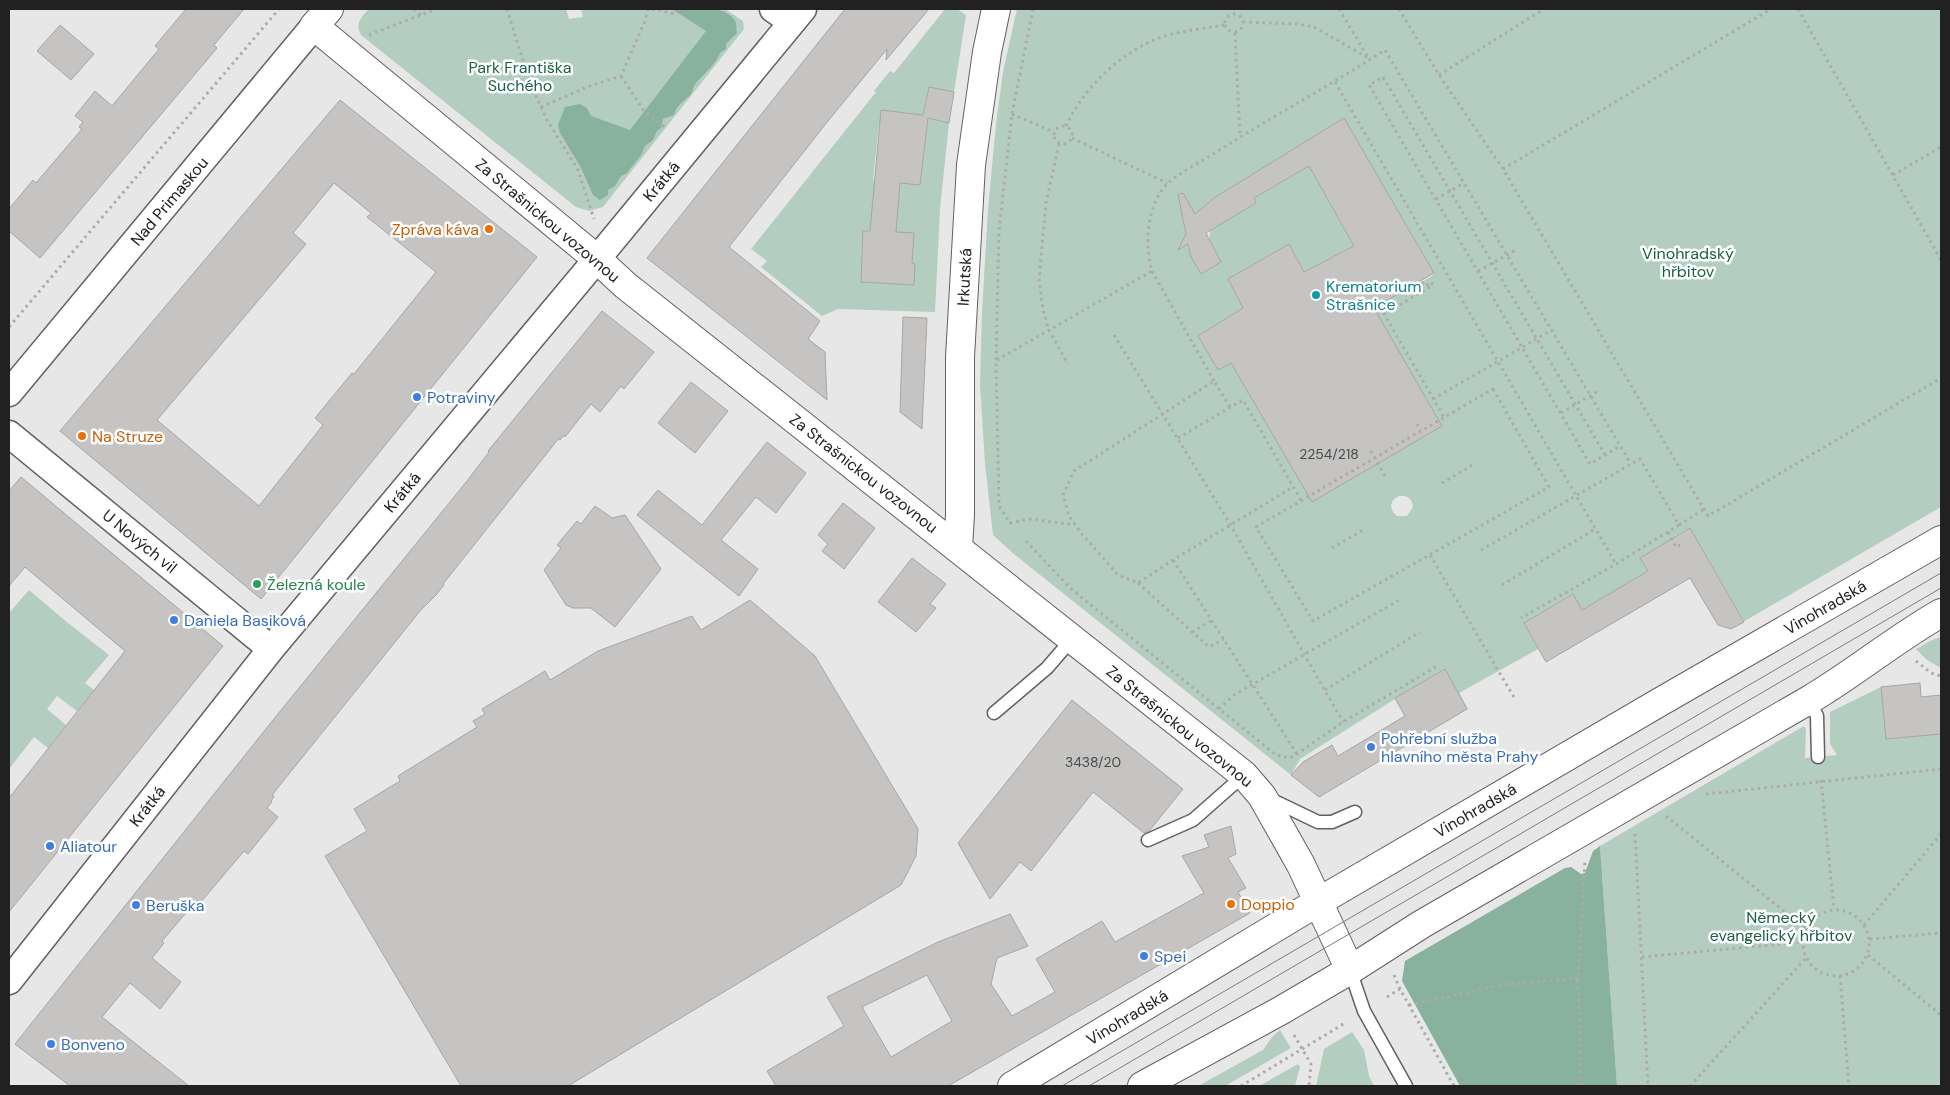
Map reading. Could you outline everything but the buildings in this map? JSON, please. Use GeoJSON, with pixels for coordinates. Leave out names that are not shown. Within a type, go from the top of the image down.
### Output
{"type":"FeatureCollection","features":[{"type":"Feature","properties":{"kind":"main road","name":"Irkutská"},"geometry":{"type":"LineString","coordinates":[[958,548],[960,515],[960,357],[971,164],[987,52],[996,9]]}},
{"type":"Feature","properties":{"kind":"main road","name":"Za Strašnickou vozovnou"},"geometry":{"type":"LineString","coordinates":[[322,18],[597,259],[624,285],[1244,775],[1262,796],[1301,865],[1350,970]]}},
{"type":"Feature","properties":{"kind":"main road","name":"Vinohradská"},"geometry":{"type":"LineString","coordinates":[[1012,1086],[1318,902],[1941,540]]}},
{"type":"Feature","properties":{"kind":"main road"},"geometry":{"type":"LineString","coordinates":[[1142,1086],[1350,970],[1430,919],[1837,684],[1900,637],[1935,619]]}},
{"type":"Feature","properties":{"kind":"street","name":"Krátká"},"geometry":{"type":"LineString","coordinates":[[9,981],[271,649],[689,146],[789,13]]}},
{"type":"Feature","properties":{"kind":"street","name":"Nad Primaskou"},"geometry":{"type":"LineString","coordinates":[[9,393],[322,18]]}},
{"type":"Feature","properties":{"kind":"street","name":"U Nových vil"},"geometry":{"type":"LineString","coordinates":[[9,434],[271,649]]}},
{"type":"Feature","properties":{"kind":"lane"},"geometry":{"type":"LineString","coordinates":[[994,713],[1047,668],[1072,639]]}},
{"type":"Feature","properties":{"kind":"lane"},"geometry":{"type":"LineString","coordinates":[[1809,700],[1817,716],[1818,757]]}},
{"type":"Feature","properties":{"kind":"lane"},"geometry":{"type":"LineString","coordinates":[[1148,840],[1193,820],[1244,775]]}},
{"type":"Feature","properties":{"kind":"lane"},"geometry":{"type":"LineString","coordinates":[[1262,796],[1318,822],[1332,822],[1354,812]]}},
{"type":"Feature","properties":{"kind":"lane"},"geometry":{"type":"LineString","coordinates":[[1350,970],[1364,1011],[1406,1086]]}},
{"type":"Feature","properties":{"kind":"path"},"geometry":{"type":"LineString","coordinates":[[9,328],[279,9]]}},
{"type":"Feature","properties":{"kind":"path"},"geometry":{"type":"LineString","coordinates":[[414,9],[422,15]]}},
{"type":"Feature","properties":{"kind":"path"},"geometry":{"type":"LineString","coordinates":[[366,36],[436,9]]}},
{"type":"Feature","properties":{"kind":"path"},"geometry":{"type":"LineString","coordinates":[[507,9],[530,83],[541,107],[578,170],[595,223]]}},
{"type":"Feature","properties":{"kind":"path"},"geometry":{"type":"LineString","coordinates":[[541,107],[587,87],[621,76],[650,9],[676,14],[680,9]]}},
{"type":"Feature","properties":{"kind":"path"},"geometry":{"type":"LineString","coordinates":[[1033,9],[1012,114],[1000,231],[996,361],[999,506],[1010,523],[1030,519],[1075,525]]}},
{"type":"Feature","properties":{"kind":"path"},"geometry":{"type":"LineString","coordinates":[[1232,9],[1232,14]]}},
{"type":"Feature","properties":{"kind":"path"},"geometry":{"type":"LineString","coordinates":[[1339,9],[1370,59]]}},
{"type":"Feature","properties":{"kind":"path"},"geometry":{"type":"LineString","coordinates":[[1399,9],[1439,75],[1503,169],[1708,516],[1941,378]]}},
{"type":"Feature","properties":{"kind":"path"},"geometry":{"type":"LineString","coordinates":[[1439,75],[1544,9]]}},
{"type":"Feature","properties":{"kind":"path"},"geometry":{"type":"LineString","coordinates":[[1503,169],[1771,9]]}},
{"type":"Feature","properties":{"kind":"path"},"geometry":{"type":"LineString","coordinates":[[1798,9],[1941,260]]}},
{"type":"Feature","properties":{"kind":"path"},"geometry":{"type":"LineString","coordinates":[[1224,25],[1225,20],[1232,14],[1237,14],[1243,22]]}},
{"type":"Feature","properties":{"kind":"path"},"geometry":{"type":"LineString","coordinates":[[1243,22],[1297,24],[1314,27],[1370,59]]}},
{"type":"Feature","properties":{"kind":"path"},"geometry":{"type":"LineString","coordinates":[[1224,25],[1230,32],[1235,32],[1240,31],[1243,22]]}},
{"type":"Feature","properties":{"kind":"path"},"geometry":{"type":"LineString","coordinates":[[1066,126],[1072,112],[1094,85],[1123,58],[1138,48],[1156,39],[1175,33],[1224,25]]}},
{"type":"Feature","properties":{"kind":"path"},"geometry":{"type":"LineString","coordinates":[[1235,32],[1240,137]]}},
{"type":"Feature","properties":{"kind":"path"},"geometry":{"type":"LineString","coordinates":[[1230,407],[1152,271],[1148,257],[1147,239],[1156,200],[1167,183],[1385,50],[1631,464]]}},
{"type":"Feature","properties":{"kind":"path"},"geometry":{"type":"LineString","coordinates":[[621,76],[644,111],[689,146]]}},
{"type":"Feature","properties":{"kind":"path"},"geometry":{"type":"LineString","coordinates":[[1605,455],[1383,77],[1369,85],[1590,464],[1605,455],[1620,446]]}},
{"type":"Feature","properties":{"kind":"path"},"geometry":{"type":"LineString","coordinates":[[1335,82],[1616,564]]}},
{"type":"Feature","properties":{"kind":"path"},"geometry":{"type":"LineString","coordinates":[[1012,114],[1054,132]]}},
{"type":"Feature","properties":{"kind":"path"},"geometry":{"type":"LineString","coordinates":[[1068,364],[1049,330],[1043,310],[1039,279],[1046,203],[1059,144],[1053,136],[1054,132],[1061,125],[1066,126],[1072,133],[1072,138]]}},
{"type":"Feature","properties":{"kind":"path"},"geometry":{"type":"LineString","coordinates":[[1059,144],[1064,144],[1072,138]]}},
{"type":"Feature","properties":{"kind":"path"},"geometry":{"type":"LineString","coordinates":[[1072,138],[1167,183]]}},
{"type":"Feature","properties":{"kind":"path"},"geometry":{"type":"LineString","coordinates":[[1893,176],[1941,147]]}},
{"type":"Feature","properties":{"kind":"path"},"geometry":{"type":"LineString","coordinates":[[1436,199],[1464,183]]}},
{"type":"Feature","properties":{"kind":"path"},"geometry":{"type":"LineString","coordinates":[[1478,271],[1516,250]]}},
{"type":"Feature","properties":{"kind":"path"},"geometry":{"type":"LineString","coordinates":[[996,361],[1152,271]]}},
{"type":"Feature","properties":{"kind":"path"},"geometry":{"type":"LineString","coordinates":[[1422,282],[1425,286],[1432,282],[1433,285],[1384,314],[1444,417]]}},
{"type":"Feature","properties":{"kind":"path"},"geometry":{"type":"LineString","coordinates":[[1433,399],[1552,330]]}},
{"type":"Feature","properties":{"kind":"path"},"geometry":{"type":"LineString","coordinates":[[1114,335],[1230,524],[1344,722]]}},
{"type":"Feature","properties":{"kind":"path"},"geometry":{"type":"LineString","coordinates":[[1214,381],[1074,471],[1063,495],[1069,516],[1075,525],[1118,575],[1138,583],[1209,648],[1224,639]]}},
{"type":"Feature","properties":{"kind":"path"},"geometry":{"type":"LineString","coordinates":[[1493,389],[1549,487],[1313,621],[1256,527],[1444,417],[1493,389]]}},
{"type":"Feature","properties":{"kind":"path"},"geometry":{"type":"LineString","coordinates":[[1561,413],[1598,391]]}},
{"type":"Feature","properties":{"kind":"path"},"geometry":{"type":"LineString","coordinates":[[1178,438],[1243,400],[1301,500]]}},
{"type":"Feature","properties":{"kind":"path"},"geometry":{"type":"LineString","coordinates":[[1418,424],[1421,430]]}},
{"type":"Feature","properties":{"kind":"path"},"geometry":{"type":"LineString","coordinates":[[1371,451],[1385,476]]}},
{"type":"Feature","properties":{"kind":"path"},"geometry":{"type":"LineString","coordinates":[[1481,550],[1640,459],[1679,525]]}},
{"type":"Feature","properties":{"kind":"path"},"geometry":{"type":"LineString","coordinates":[[1442,483],[1474,464]]}},
{"type":"Feature","properties":{"kind":"path"},"geometry":{"type":"LineString","coordinates":[[1138,583],[1230,524],[1293,487]]}},
{"type":"Feature","properties":{"kind":"path"},"geometry":{"type":"LineString","coordinates":[[1521,618],[1616,564],[1704,509]]}},
{"type":"Feature","properties":{"kind":"path"},"geometry":{"type":"LineString","coordinates":[[1502,584],[1595,529]]}},
{"type":"Feature","properties":{"kind":"path"},"geometry":{"type":"LineString","coordinates":[[1332,548],[1364,530]]}},
{"type":"Feature","properties":{"kind":"path"},"geometry":{"type":"LineString","coordinates":[[1668,532],[1676,547],[1680,545]]}},
{"type":"Feature","properties":{"kind":"path"},"geometry":{"type":"LineString","coordinates":[[1026,541],[1070,588],[1276,755],[1289,758],[1344,722],[1439,665]]}},
{"type":"Feature","properties":{"kind":"path"},"geometry":{"type":"LineString","coordinates":[[1430,555],[1515,699]]}},
{"type":"Feature","properties":{"kind":"path"},"geometry":{"type":"LineString","coordinates":[[1173,560],[1296,754]]}},
{"type":"Feature","properties":{"kind":"path"},"geometry":{"type":"LineString","coordinates":[[1220,709],[1234,695],[1400,599]]}},
{"type":"Feature","properties":{"kind":"path"},"geometry":{"type":"LineString","coordinates":[[1192,632],[1212,620]]}},
{"type":"Feature","properties":{"kind":"path"},"geometry":{"type":"LineString","coordinates":[[1325,690],[1420,632]]}},
{"type":"Feature","properties":{"kind":"path"},"geometry":{"type":"LineString","coordinates":[[1818,757],[1834,909]]}},
{"type":"Feature","properties":{"kind":"path"},"geometry":{"type":"LineString","coordinates":[[1705,794],[1941,769]]}},
{"type":"Feature","properties":{"kind":"path"},"geometry":{"type":"LineString","coordinates":[[1658,821],[1674,812]]}},
{"type":"Feature","properties":{"kind":"path"},"geometry":{"type":"LineString","coordinates":[[1666,816],[1806,929]]}},
{"type":"Feature","properties":{"kind":"path"},"geometry":{"type":"LineString","coordinates":[[1643,829],[1635,833],[1648,1086]]}},
{"type":"Feature","properties":{"kind":"path"},"geometry":{"type":"LineString","coordinates":[[1864,924],[1941,834]]}},
{"type":"Feature","properties":{"kind":"path"},"geometry":{"type":"LineString","coordinates":[[1581,1086],[1578,978],[1585,860]]}},
{"type":"Feature","properties":{"kind":"path"},"geometry":{"type":"LineString","coordinates":[[1834,909],[1846,911],[1856,916],[1864,924],[1870,939],[1868,955],[1862,965],[1852,972],[1840,976],[1827,975],[1815,968],[1806,958],[1803,942],[1806,929],[1813,919],[1822,912],[1834,909]]}},
{"type":"Feature","properties":{"kind":"path"},"geometry":{"type":"LineString","coordinates":[[1870,939],[1941,933]]}},
{"type":"Feature","properties":{"kind":"path"},"geometry":{"type":"LineString","coordinates":[[1642,957],[1803,942]]}},
{"type":"Feature","properties":{"kind":"path"},"geometry":{"type":"LineString","coordinates":[[1868,955],[1941,1014]]}},
{"type":"Feature","properties":{"kind":"path"},"geometry":{"type":"LineString","coordinates":[[1690,1086],[1806,958]]}},
{"type":"Feature","properties":{"kind":"path"},"geometry":{"type":"LineString","coordinates":[[1395,968],[1394,977],[1454,1086]]}},
{"type":"Feature","properties":{"kind":"path"},"geometry":{"type":"LineString","coordinates":[[1840,976],[1849,1086]]}},
{"type":"Feature","properties":{"kind":"path"},"geometry":{"type":"LineString","coordinates":[[1409,1005],[1501,986],[1578,978]]}},
{"type":"Feature","properties":{"kind":"path"},"geometry":{"type":"LineString","coordinates":[[1387,998],[1400,989]]}},
{"type":"Feature","properties":{"kind":"path"},"geometry":{"type":"LineString","coordinates":[[1241,1086],[1345,1023]]}},
{"type":"Feature","properties":{"kind":"path"},"geometry":{"type":"LineString","coordinates":[[1302,1050],[1310,1064],[1309,1086]]}},
{"type":"Feature","properties":{"kind":"green space","name":"Park Františka Suchého"},"geometry":{"type":"Polygon","coordinates":[[[369,9],[566,9],[569,19],[583,17],[581,9],[725,9],[743,21],[744,29],[603,207],[589,211],[576,207],[361,35],[359,24],[369,9]]]}},
{"type":"Feature","properties":{"kind":"green space"},"geometry":{"type":"Polygon","coordinates":[[[672,9],[715,9],[730,15],[735,21],[737,33],[726,44],[726,49],[720,53],[713,65],[695,84],[691,94],[679,106],[674,115],[663,119],[661,128],[657,131],[653,140],[645,146],[641,155],[627,173],[621,176],[615,186],[608,190],[608,195],[600,200],[593,195],[581,168],[560,133],[558,125],[565,107],[580,104],[587,108],[591,116],[630,130],[706,31],[672,9]]]}},
{"type":"Feature","properties":{"kind":"green space"},"geometry":{"type":"Polygon","coordinates":[[[945,9],[957,9],[966,15],[954,92],[929,87],[922,117],[949,123],[940,209],[935,312],[838,309],[822,316],[761,267],[767,261],[751,249],[876,92],[874,91],[890,71],[894,73],[945,9]],[[885,111],[879,124],[873,180],[899,198],[900,183],[920,185],[927,129],[909,127],[910,113],[885,111]],[[863,231],[861,282],[914,285],[915,264],[912,263],[913,233],[863,231]]]}},
{"type":"Feature","properties":{"kind":"green space","name":"Vinohradský hřbitov"},"geometry":{"type":"Polygon","coordinates":[[[1017,9],[1941,9],[1941,507],[1731,629],[1744,621],[1690,528],[1675,536],[1696,574],[1691,578],[1718,625],[1690,578],[1546,662],[1538,649],[1459,693],[1468,709],[1418,738],[1395,699],[1300,759],[1291,775],[1015,555],[993,535],[985,464],[980,384],[988,209],[1003,72],[1017,9]],[[1344,119],[1214,198],[1196,215],[1188,233],[1191,252],[1201,274],[1221,262],[1209,240],[1211,226],[1226,220],[1246,203],[1250,207],[1256,203],[1254,198],[1309,166],[1354,246],[1304,272],[1289,244],[1228,279],[1243,308],[1198,336],[1218,370],[1231,363],[1305,490],[1373,308],[1420,283],[1434,273],[1344,119]],[[1399,496],[1394,500],[1391,508],[1394,513],[1397,516],[1407,516],[1413,507],[1411,500],[1405,496],[1399,496]],[[1667,542],[1640,558],[1648,571],[1688,578],[1667,542]],[[1572,594],[1524,623],[1546,662],[1595,633],[1572,594]],[[1444,669],[1395,698],[1418,737],[1467,709],[1444,669]]]}},
{"type":"Feature","properties":{"kind":"green space"},"geometry":{"type":"Polygon","coordinates":[[[29,590],[109,655],[85,683],[94,690],[77,711],[57,696],[47,709],[66,725],[48,748],[34,737],[9,769],[9,613],[29,590]]]}},
{"type":"Feature","properties":{"kind":"green space"},"geometry":{"type":"Polygon","coordinates":[[[1941,637],[1941,668],[1927,660],[1916,649],[1941,637]]]}},
{"type":"Feature","properties":{"kind":"green space","name":"Německý evangelický hřbitov"},"geometry":{"type":"Polygon","coordinates":[[[1881,687],[1886,739],[1941,734],[1941,1086],[1617,1086],[1600,846],[1804,726],[1806,730],[1805,758],[1837,755],[1830,744],[1830,712],[1881,687]]]}},
{"type":"Feature","properties":{"kind":"green space"},"geometry":{"type":"Polygon","coordinates":[[[1600,846],[1617,1086],[1460,1086],[1402,981],[1405,961],[1565,868],[1571,867],[1581,874],[1585,873],[1593,851],[1600,846]]]}},
{"type":"Feature","properties":{"kind":"green space"},"geometry":{"type":"Polygon","coordinates":[[[1280,1030],[1291,1048],[1225,1086],[1200,1085],[1263,1050],[1272,1037],[1280,1030]]]}},
{"type":"Feature","properties":{"kind":"green space"},"geometry":{"type":"Polygon","coordinates":[[[1352,1032],[1364,1050],[1369,1076],[1374,1086],[1316,1086],[1324,1049],[1352,1032]]]}},
{"type":"Feature","properties":{"kind":"green space"},"geometry":{"type":"Polygon","coordinates":[[[1298,1064],[1300,1067],[1295,1086],[1259,1086],[1298,1064]]]}},
{"type":"Feature","properties":{"kind":"tram line"},"geometry":{"type":"LineString","coordinates":[[1062,1086],[1941,573]]}},
{"type":"Feature","properties":{"kind":"tram line"},"geometry":{"type":"LineString","coordinates":[[1089,1086],[1941,588]]}},
{"type":"Feature","properties":{"kind":"place","name":"Zpráva káva"},"geometry":{"type":"Point","coordinates":[489,229]}},
{"type":"Feature","properties":{"kind":"place","name":"Krematorium Strašnice"},"geometry":{"type":"Point","coordinates":[1316,295]}},
{"type":"Feature","properties":{"kind":"place","name":"Potraviny"},"geometry":{"type":"Point","coordinates":[417,397]}},
{"type":"Feature","properties":{"kind":"place","name":"Na Struze"},"geometry":{"type":"Point","coordinates":[82,436]}},
{"type":"Feature","properties":{"kind":"place","name":"Železná koule"},"geometry":{"type":"Point","coordinates":[257,584]}},
{"type":"Feature","properties":{"kind":"place","name":"Daniela Basiková"},"geometry":{"type":"Point","coordinates":[174,620]}},
{"type":"Feature","properties":{"kind":"place","name":"Pohřební služba hlavního města Prahy"},"geometry":{"type":"Point","coordinates":[1371,747]}},
{"type":"Feature","properties":{"kind":"place","name":"Aliatour"},"geometry":{"type":"Point","coordinates":[50,846]}},
{"type":"Feature","properties":{"kind":"place","name":"Doppio"},"geometry":{"type":"Point","coordinates":[1231,904]}},
{"type":"Feature","properties":{"kind":"place","name":"Beruška"},"geometry":{"type":"Point","coordinates":[136,905]}},
{"type":"Feature","properties":{"kind":"place","name":"Spei"},"geometry":{"type":"Point","coordinates":[1144,956]}},
{"type":"Feature","properties":{"kind":"place","name":"Bonveno"},"geometry":{"type":"Point","coordinates":[51,1044]}}]}
